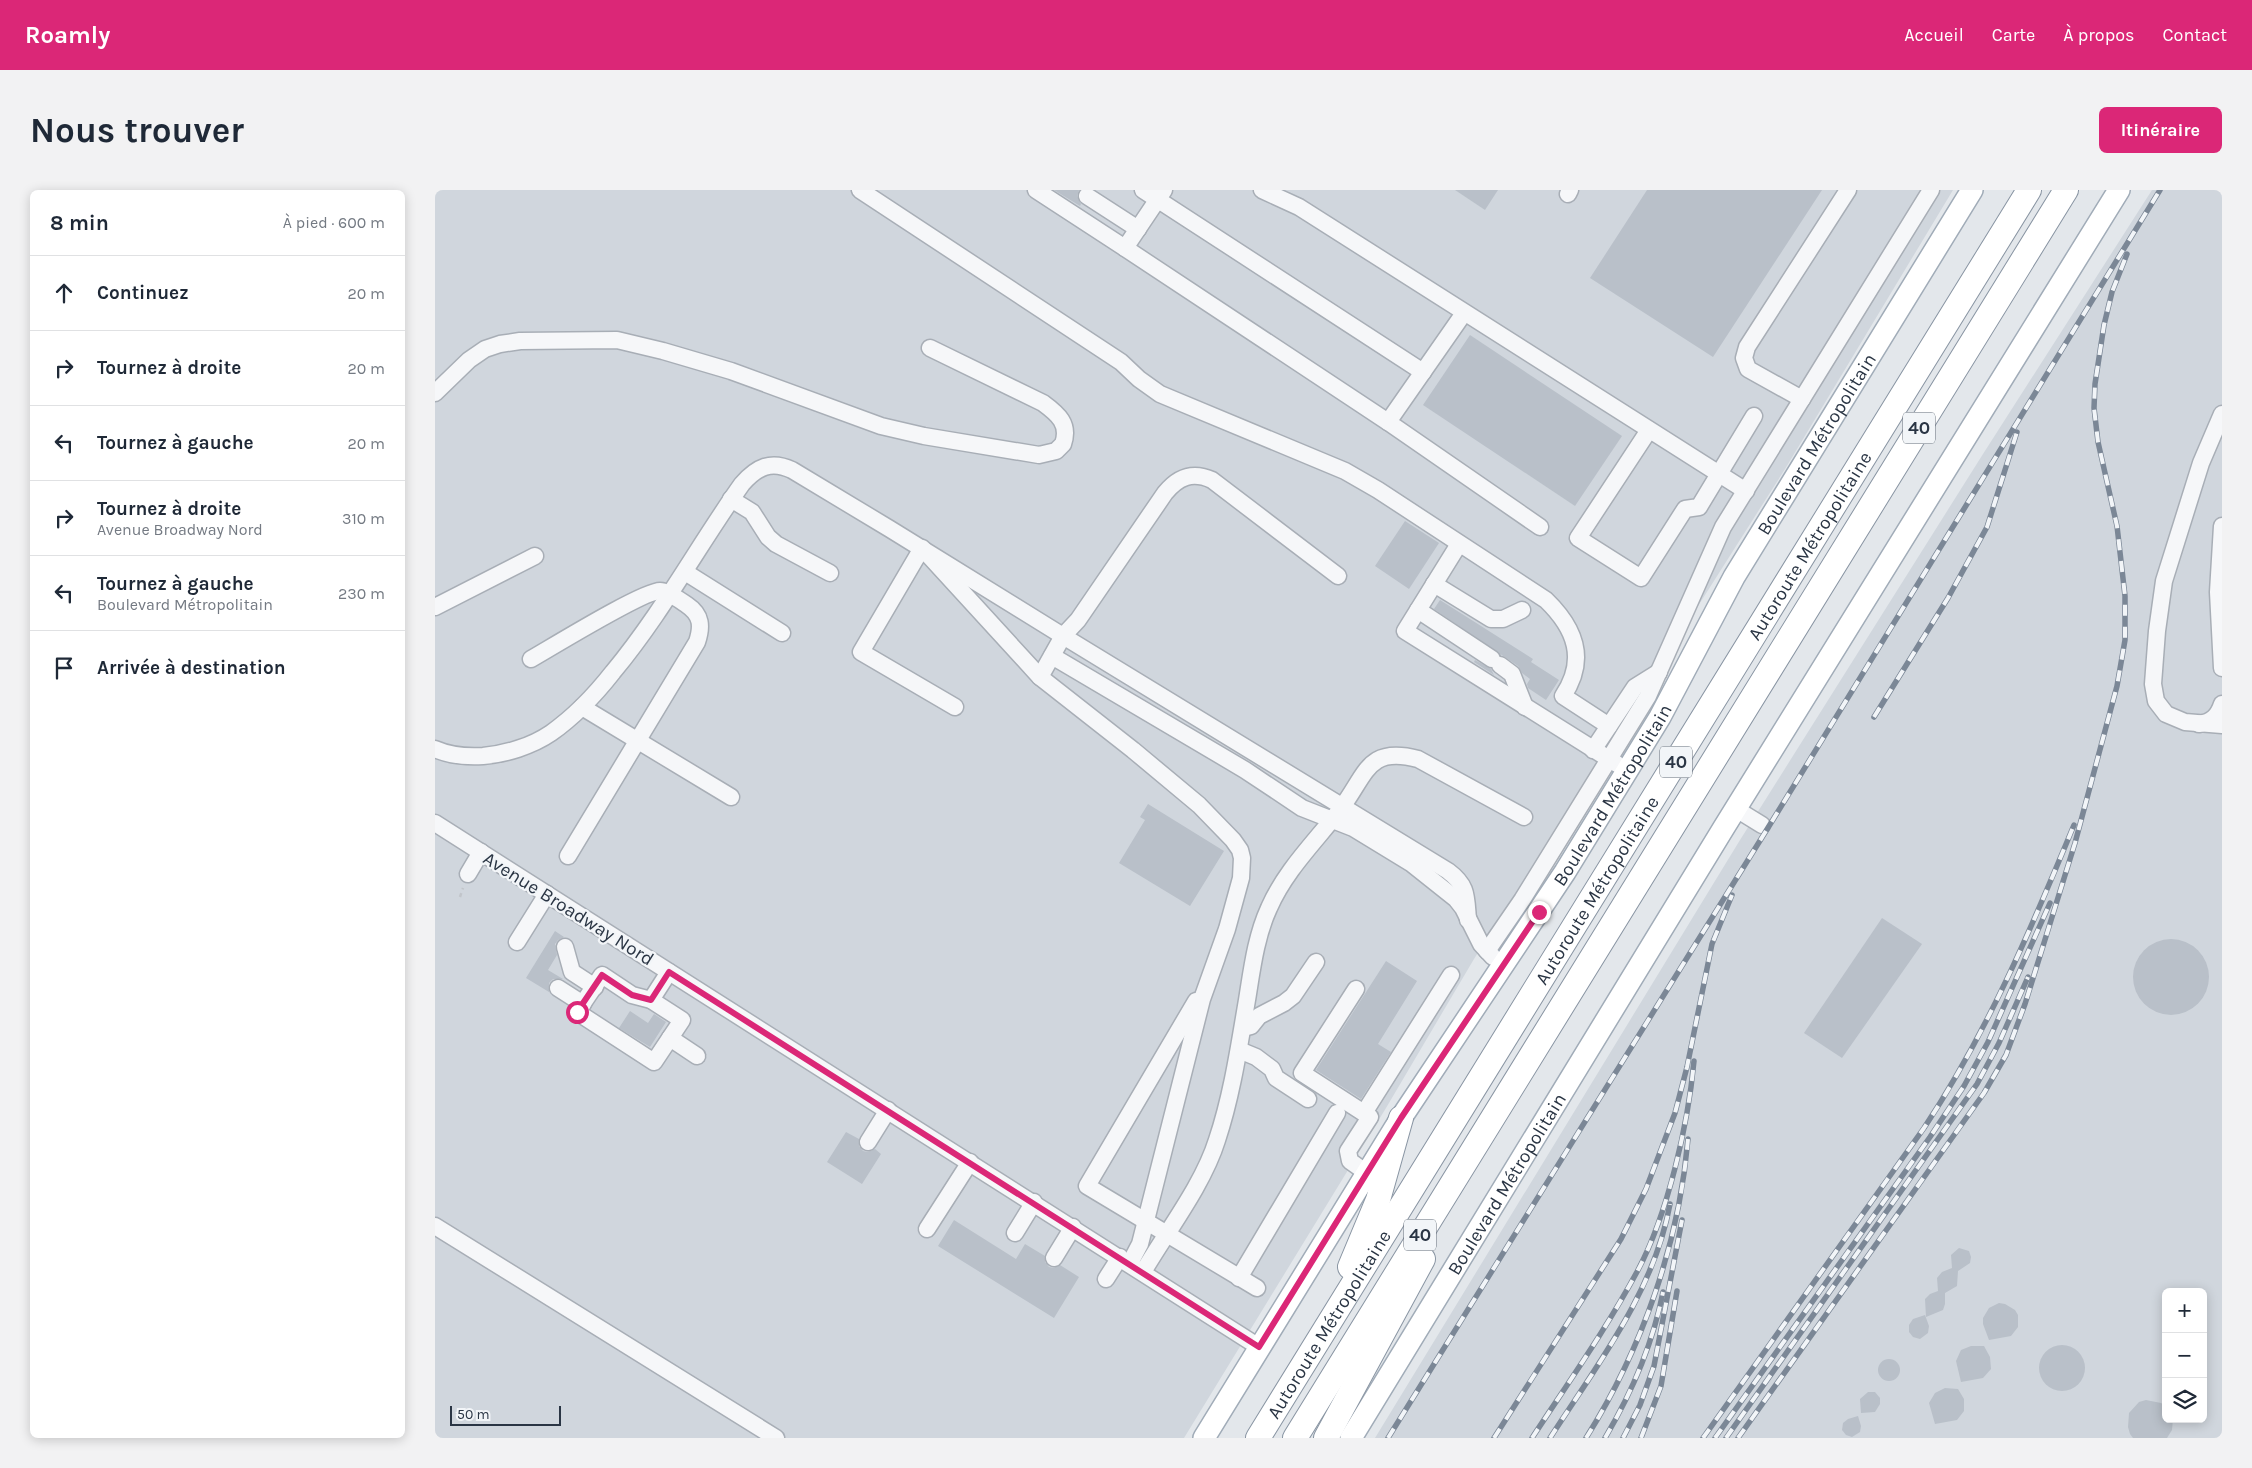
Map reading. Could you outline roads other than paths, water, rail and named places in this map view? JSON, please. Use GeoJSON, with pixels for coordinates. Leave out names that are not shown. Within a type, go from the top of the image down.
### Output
{"type":"FeatureCollection","features":[{"type":"Feature","properties":{"kind":"highway","name":"Autoroute Métropolitaine"},"geometry":{"type":"LineString","coordinates":[[1258,1438],[2029,190]]}},
{"type":"Feature","properties":{"kind":"highway","name":"Autoroute Métropolitaine"},"geometry":{"type":"LineString","coordinates":[[1295,1438],[2066,190]]}},
{"type":"Feature","properties":{"kind":"highway"},"geometry":{"type":"LineString","coordinates":[[1326,1438],[1545,1033]]}},
{"type":"Feature","properties":{"kind":"highway"},"geometry":{"type":"LineString","coordinates":[[1322,1334],[1377,1200],[1401,1118]]}},
{"type":"Feature","properties":{"kind":"main road","name":"Boulevard Métropolitain"},"geometry":{"type":"LineString","coordinates":[[1204,1438],[1401,1118],[1565,872],[1675,691],[1734,577],[1972,190]]}},
{"type":"Feature","properties":{"kind":"main road","name":"Boulevard Métropolitain"},"geometry":{"type":"LineString","coordinates":[[1351,1438],[1736,809],[2119,190]]}},
{"type":"Feature","properties":{"kind":"street"},"geometry":{"type":"LineString","coordinates":[[860,190],[1121,362],[1139,380],[1160,394],[1345,471],[1546,600],[1563,619],[1571,633],[1577,657],[1574,676],[1563,696],[1609,726]]}},
{"type":"Feature","properties":{"kind":"street"},"geometry":{"type":"LineString","coordinates":[[1036,190],[1389,422],[1540,527]]}},
{"type":"Feature","properties":{"kind":"street"},"geometry":{"type":"LineString","coordinates":[[1143,190],[1161,195],[1423,372]]}},
{"type":"Feature","properties":{"kind":"street"},"geometry":{"type":"LineString","coordinates":[[1262,190],[1299,207],[1745,491]]}},
{"type":"Feature","properties":{"kind":"street"},"geometry":{"type":"LineString","coordinates":[[1802,399],[1748,369],[1744,358],[1747,347],[1848,190]]}},
{"type":"Feature","properties":{"kind":"street","name":"Boulevard Métropolitain"},"geometry":{"type":"LineString","coordinates":[[1487,951],[1522,900],[1648,696],[1715,544],[1745,491],[1931,190]]}},
{"type":"Feature","properties":{"kind":"street"},"geometry":{"type":"LineString","coordinates":[[1125,248],[1161,195]]}},
{"type":"Feature","properties":{"kind":"street"},"geometry":{"type":"LineString","coordinates":[[1087,196],[1137,229]]}},
{"type":"Feature","properties":{"kind":"street"},"geometry":{"type":"LineString","coordinates":[[1389,422],[1464,313]]}},
{"type":"Feature","properties":{"kind":"street"},"geometry":{"type":"LineString","coordinates":[[435,393],[469,360],[485,349],[500,344],[520,341],[617,340],[731,371],[881,426],[924,436],[1039,455],[1056,451],[1063,444],[1065,428],[1062,419],[1048,407],[930,348]]}},
{"type":"Feature","properties":{"kind":"street"},"geometry":{"type":"LineString","coordinates":[[2216,724],[2185,722],[2166,714],[2156,701],[2153,684],[2157,631],[2169,560],[2201,463],[2222,414]]}},
{"type":"Feature","properties":{"kind":"street"},"geometry":{"type":"LineString","coordinates":[[1649,430],[1578,538],[1641,578],[1685,509],[1699,506],[1754,416]]}},
{"type":"Feature","properties":{"kind":"street"},"geometry":{"type":"LineString","coordinates":[[435,749],[456,756],[492,755],[510,751],[549,734],[583,706],[630,653],[670,596],[742,484],[758,469],[771,464],[782,465],[922,548],[1458,879],[1465,891],[1468,920]]}},
{"type":"Feature","properties":{"kind":"street"},"geometry":{"type":"LineString","coordinates":[[1040,677],[1063,636],[1078,620],[1172,483],[1182,477],[1193,474],[1204,476],[1216,483],[1338,576]]}},
{"type":"Feature","properties":{"kind":"street"},"geometry":{"type":"LineString","coordinates":[[731,499],[752,512],[768,537],[776,544],[830,573]]}},
{"type":"Feature","properties":{"kind":"street"},"geometry":{"type":"LineString","coordinates":[[2222,526],[2218,614],[2222,668]]}},
{"type":"Feature","properties":{"kind":"street"},"geometry":{"type":"LineString","coordinates":[[1459,544],[1405,631],[1627,770]]}},
{"type":"Feature","properties":{"kind":"street"},"geometry":{"type":"LineString","coordinates":[[922,548],[1040,677],[1199,805],[1233,840],[1240,850],[1241,878],[1227,928],[1209,980],[1140,1244],[1131,1264]]}},
{"type":"Feature","properties":{"kind":"street"},"geometry":{"type":"LineString","coordinates":[[922,548],[861,652],[955,707]]}},
{"type":"Feature","properties":{"kind":"street"},"geometry":{"type":"LineString","coordinates":[[435,607],[535,556]]}},
{"type":"Feature","properties":{"kind":"street"},"geometry":{"type":"LineString","coordinates":[[685,572],[781,633]]}},
{"type":"Feature","properties":{"kind":"street"},"geometry":{"type":"LineString","coordinates":[[1434,584],[1491,619],[1503,618],[1522,610]]}},
{"type":"Feature","properties":{"kind":"street"},"geometry":{"type":"LineString","coordinates":[[531,659],[649,594],[659,591],[689,606],[696,613],[702,628],[697,642],[568,856]]}},
{"type":"Feature","properties":{"kind":"street"},"geometry":{"type":"LineString","coordinates":[[1418,610],[1512,674],[1525,707]]}},
{"type":"Feature","properties":{"kind":"street"},"geometry":{"type":"LineString","coordinates":[[1051,656],[1245,770],[1302,808],[1353,828],[1412,864],[1456,899],[1487,951],[1504,965]]}},
{"type":"Feature","properties":{"kind":"street"},"geometry":{"type":"LineString","coordinates":[[1593,750],[1635,688],[1659,672]]}},
{"type":"Feature","properties":{"kind":"street"},"geometry":{"type":"LineString","coordinates":[[1560,729],[1575,704]]}},
{"type":"Feature","properties":{"kind":"street"},"geometry":{"type":"LineString","coordinates":[[2216,724],[2208,722],[2218,714],[2222,704]]}},
{"type":"Feature","properties":{"kind":"street"},"geometry":{"type":"LineString","coordinates":[[583,706],[731,797]]}},
{"type":"Feature","properties":{"kind":"street"},"geometry":{"type":"LineString","coordinates":[[1106,1279],[1131,1264],[1166,1234],[1208,1164],[1227,1108],[1243,1028],[1255,952],[1268,910],[1295,864],[1342,806],[1371,763],[1381,758],[1404,756],[1427,764],[1524,817]]}},
{"type":"Feature","properties":{"kind":"street"},"geometry":{"type":"LineString","coordinates":[[1736,809],[1762,825]]}},
{"type":"Feature","properties":{"kind":"street","name":"Avenue Broadway Nord"},"geometry":{"type":"LineString","coordinates":[[435,823],[1259,1347]]}},
{"type":"Feature","properties":{"kind":"street"},"geometry":{"type":"LineString","coordinates":[[467,874],[481,852]]}},
{"type":"Feature","properties":{"kind":"street"},"geometry":{"type":"LineString","coordinates":[[517,942],[547,894]]}},
{"type":"Feature","properties":{"kind":"street"},"geometry":{"type":"LineString","coordinates":[[565,947],[572,972],[595,987]]}},
{"type":"Feature","properties":{"kind":"street"},"geometry":{"type":"LineString","coordinates":[[1243,1028],[1251,1026],[1259,1016],[1293,996],[1316,962]]}},
{"type":"Feature","properties":{"kind":"street"},"geometry":{"type":"LineString","coordinates":[[651,1000],[669,972]]}},
{"type":"Feature","properties":{"kind":"street"},"geometry":{"type":"LineString","coordinates":[[602,975],[632,995],[651,1000],[682,1020],[654,1062],[577,1012],[595,987],[602,975]]}},
{"type":"Feature","properties":{"kind":"street"},"geometry":{"type":"LineString","coordinates":[[1364,1113],[1451,975]]}},
{"type":"Feature","properties":{"kind":"street"},"geometry":{"type":"LineString","coordinates":[[1209,980],[1087,1186],[1257,1288]]}},
{"type":"Feature","properties":{"kind":"street"},"geometry":{"type":"LineString","coordinates":[[557,988],[583,1004]]}},
{"type":"Feature","properties":{"kind":"street"},"geometry":{"type":"LineString","coordinates":[[1356,989],[1303,1073],[1370,1117],[1348,1151],[1348,1156],[1353,1164],[1367,1173]]}},
{"type":"Feature","properties":{"kind":"street"},"geometry":{"type":"LineString","coordinates":[[669,1038],[697,1056]]}},
{"type":"Feature","properties":{"kind":"street"},"geometry":{"type":"LineString","coordinates":[[1239,1050],[1256,1057],[1272,1069],[1276,1078],[1308,1099]]}},
{"type":"Feature","properties":{"kind":"street"},"geometry":{"type":"LineString","coordinates":[[868,1142],[888,1110]]}},
{"type":"Feature","properties":{"kind":"street"},"geometry":{"type":"LineString","coordinates":[[1239,1278],[1337,1113]]}},
{"type":"Feature","properties":{"kind":"street"},"geometry":{"type":"LineString","coordinates":[[927,1229],[970,1162]]}},
{"type":"Feature","properties":{"kind":"street"},"geometry":{"type":"LineString","coordinates":[[1015,1233],[1033,1202]]}},
{"type":"Feature","properties":{"kind":"street"},"geometry":{"type":"LineString","coordinates":[[435,1226],[776,1438]]}},
{"type":"Feature","properties":{"kind":"street"},"geometry":{"type":"LineString","coordinates":[[1054,1258],[1073,1227]]}},
{"type":"Feature","properties":{"kind":"railway"},"geometry":{"type":"LineString","coordinates":[[1388,1438],[1766,831],[2160,190]]}},
{"type":"Feature","properties":{"kind":"railway"},"geometry":{"type":"LineString","coordinates":[[1738,1438],[1984,1093],[2006,1055],[2025,1004],[2075,843],[2117,686],[2125,640],[2125,596],[2117,526],[2098,442],[2094,408],[2095,384],[2104,325],[2112,292],[2127,254]]}},
{"type":"Feature","properties":{"kind":"railway"},"geometry":{"type":"LineString","coordinates":[[1874,717],[1948,598],[1987,527],[2017,432]]}},
{"type":"Feature","properties":{"kind":"railway"},"geometry":{"type":"LineString","coordinates":[[1703,1438],[1924,1128],[1947,1092],[2007,980],[2074,825]]}},
{"type":"Feature","properties":{"kind":"railway"},"geometry":{"type":"LineString","coordinates":[[1494,1438],[1621,1239],[1646,1189],[1675,1113],[1687,1067],[1712,944],[1732,895]]}},
{"type":"Feature","properties":{"kind":"railway"},"geometry":{"type":"LineString","coordinates":[[1715,1438],[1930,1137],[1964,1086],[1988,1042],[2050,903]]}},
{"type":"Feature","properties":{"kind":"railway"},"geometry":{"type":"LineString","coordinates":[[1726,1438],[1977,1084],[1999,1043],[2028,977]]}},
{"type":"Feature","properties":{"kind":"railway"},"geometry":{"type":"LineString","coordinates":[[1532,1438],[1613,1313],[1649,1247],[1659,1222],[1682,1140],[1694,1061]]}},
{"type":"Feature","properties":{"kind":"railway"},"geometry":{"type":"LineString","coordinates":[[1586,1438],[1624,1368],[1641,1332],[1655,1294],[1676,1218],[1688,1139]]}},
{"type":"Feature","properties":{"kind":"railway"},"geometry":{"type":"LineString","coordinates":[[1550,1438],[1622,1327],[1651,1267],[1662,1236],[1670,1204]]}},
{"type":"Feature","properties":{"kind":"railway"},"geometry":{"type":"LineString","coordinates":[[1623,1438],[1640,1405],[1654,1366],[1682,1220]]}},
{"type":"Feature","properties":{"kind":"railway"},"geometry":{"type":"LineString","coordinates":[[1641,1438],[1661,1386],[1677,1291]]}},
{"type":"Feature","properties":{"kind":"railway"},"geometry":{"type":"LineString","coordinates":[[1605,1438],[1624,1404],[1640,1368],[1659,1311],[1663,1292]]}}]}
